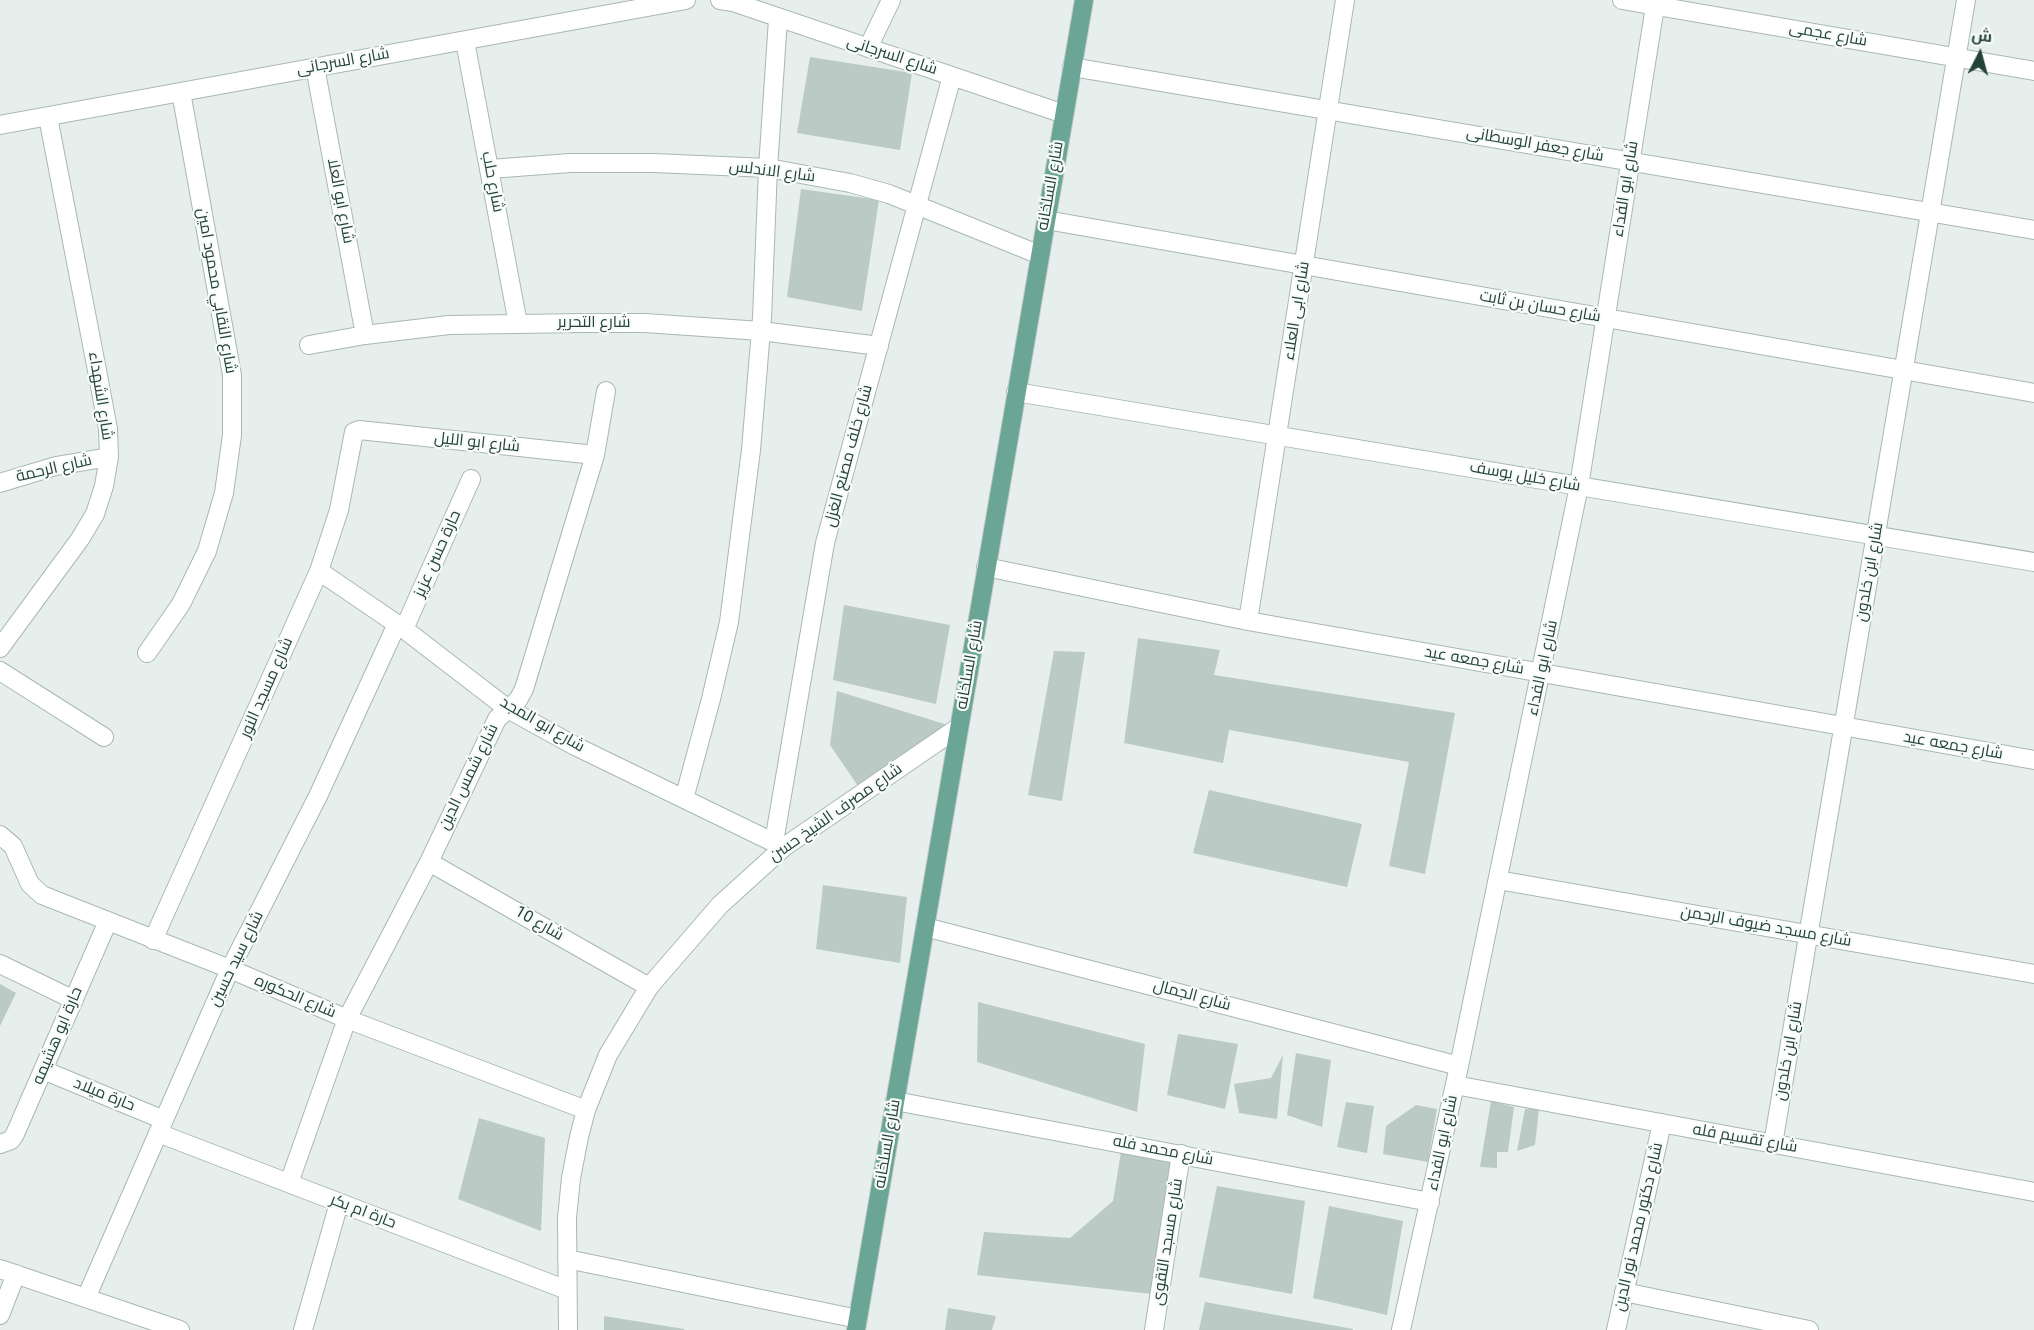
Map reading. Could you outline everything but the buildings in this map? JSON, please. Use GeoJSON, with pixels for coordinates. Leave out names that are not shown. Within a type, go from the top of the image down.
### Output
{"type":"FeatureCollection","features":[{"type":"Feature","properties":{"kind":"main road","name":"شارع السلخانه"},"geometry":{"type":"LineString","coordinates":[[857,1324],[1083,0]]}},
{"type":"Feature","properties":{"kind":"street","name":"شارع السرجانى"},"geometry":{"type":"LineString","coordinates":[[0,125],[686,0]]}},
{"type":"Feature","properties":{"kind":"street","name":"شارع السرجانى"},"geometry":{"type":"LineString","coordinates":[[720,0],[733,2],[1064,114]]}},
{"type":"Feature","properties":{"kind":"street"},"geometry":{"type":"LineString","coordinates":[[868,48],[891,0]]}},
{"type":"Feature","properties":{"kind":"street","name":"شارع ابى العلاء"},"geometry":{"type":"LineString","coordinates":[[1248,621],[1345,0]]}},
{"type":"Feature","properties":{"kind":"street","name":"شارع عجمى"},"geometry":{"type":"LineString","coordinates":[[1622,0],[1655,3],[2034,71]]}},
{"type":"Feature","properties":{"kind":"street","name":"شارع ابن خلدون"},"geometry":{"type":"LineString","coordinates":[[1773,1144],[1966,0]]}},
{"type":"Feature","properties":{"kind":"street","name":"شارع ابو الفداء"},"geometry":{"type":"LineString","coordinates":[[1401,1330],[1542,673],[1579,486],[1655,3]]}},
{"type":"Feature","properties":{"kind":"street"},"geometry":{"type":"LineString","coordinates":[[684,799],[729,622],[751,450],[761,331],[768,168],[778,19]]}},
{"type":"Feature","properties":{"kind":"street","name":"شارع حلب"},"geometry":{"type":"LineString","coordinates":[[465,41],[518,324]]}},
{"type":"Feature","properties":{"kind":"street","name":"شارع ابو العلا"},"geometry":{"type":"LineString","coordinates":[[315,67],[366,335]]}},
{"type":"Feature","properties":{"kind":"street","name":"شارع جعفر الوسطانى"},"geometry":{"type":"LineString","coordinates":[[1072,67],[2034,230]]}},
{"type":"Feature","properties":{"kind":"street","name":"شارع خلف مصنع الغزل"},"geometry":{"type":"LineString","coordinates":[[779,845],[825,543],[952,76]]}},
{"type":"Feature","properties":{"kind":"street","name":"شارع النقابي محمود امين"},"geometry":{"type":"LineString","coordinates":[[147,653],[181,604],[207,551],[224,494],[232,435],[232,375],[181,92]]}},
{"type":"Feature","properties":{"kind":"street","name":"شارع الشهداء"},"geometry":{"type":"LineString","coordinates":[[0,648],[80,539],[95,513],[104,486],[109,457],[108,429],[48,117]]}},
{"type":"Feature","properties":{"kind":"street","name":"شارع الاندلس"},"geometry":{"type":"LineString","coordinates":[[490,169],[570,163],[642,163],[768,168],[850,183],[917,204],[1040,255]]}},
{"type":"Feature","properties":{"kind":"street","name":"شارع حسان بن ثابت"},"geometry":{"type":"LineString","coordinates":[[1046,220],[2034,393]]}},
{"type":"Feature","properties":{"kind":"street","name":"شارع التحرير"},"geometry":{"type":"LineString","coordinates":[[309,345],[366,335],[449,325],[645,323],[761,331],[879,346]]}},
{"type":"Feature","properties":{"kind":"street","name":"شارع شمس الدين"},"geometry":{"type":"LineString","coordinates":[[289,1183],[347,1019],[429,862],[497,719],[518,700],[524,689],[594,455],[606,391]]}},
{"type":"Feature","properties":{"kind":"street","name":"شارع خليل يوسف"},"geometry":{"type":"LineString","coordinates":[[1016,392],[2034,562]]}},
{"type":"Feature","properties":{"kind":"street","name":"شارع ابو الليل"},"geometry":{"type":"LineString","coordinates":[[359,430],[594,455]]}},
{"type":"Feature","properties":{"kind":"street","name":"شارع مسجد النور"},"geometry":{"type":"LineString","coordinates":[[153,940],[320,571],[339,510],[353,434],[359,430]]}},
{"type":"Feature","properties":{"kind":"street","name":"شارع الرحمة"},"geometry":{"type":"LineString","coordinates":[[0,483],[56,466],[109,457]]}},
{"type":"Feature","properties":{"kind":"street","name":"حارة حسن عزيز"},"geometry":{"type":"LineString","coordinates":[[400,627],[471,479]]}},
{"type":"Feature","properties":{"kind":"street","name":"شارع جمعه عيد"},"geometry":{"type":"LineString","coordinates":[[986,567],[1248,621],[2034,760]]}},
{"type":"Feature","properties":{"kind":"street","name":"شارع ابو المجد"},"geometry":{"type":"LineString","coordinates":[[320,571],[400,627],[508,709],[575,746],[779,845]]}},
{"type":"Feature","properties":{"kind":"street","name":"شارع سيد حسين"},"geometry":{"type":"LineString","coordinates":[[86,1298],[230,969],[400,627]]}},
{"type":"Feature","properties":{"kind":"street"},"geometry":{"type":"LineString","coordinates":[[0,671],[104,736]]}},
{"type":"Feature","properties":{"kind":"street","name":"شارع مصرف الشيخ حسن"},"geometry":{"type":"LineString","coordinates":[[568,1330],[567,1218],[571,1178],[586,1110],[608,1055],[649,987],[720,904],[779,845],[959,727]]}},
{"type":"Feature","properties":{"kind":"street","name":"شارع الحكوره"},"geometry":{"type":"LineString","coordinates":[[0,835],[13,846],[30,884],[38,892],[347,1019],[586,1110]]}},
{"type":"Feature","properties":{"kind":"street","name":"شارع 10"},"geometry":{"type":"LineString","coordinates":[[429,862],[649,987]]}},
{"type":"Feature","properties":{"kind":"street","name":"شارع مسجد ضيوف الرحمن"},"geometry":{"type":"LineString","coordinates":[[1498,879],[2034,974]]}},
{"type":"Feature","properties":{"kind":"street","name":"حارة ابو هشيمه"},"geometry":{"type":"LineString","coordinates":[[0,1144],[11,1140],[15,1134],[108,921]]}},
{"type":"Feature","properties":{"kind":"street","name":"شارع الجمال"},"geometry":{"type":"LineString","coordinates":[[925,927],[1459,1066]]}},
{"type":"Feature","properties":{"kind":"street"},"geometry":{"type":"LineString","coordinates":[[0,964],[74,1000]]}},
{"type":"Feature","properties":{"kind":"street","name":"حارة ميلاد"},"geometry":{"type":"LineString","coordinates":[[43,1070],[161,1126]]}},
{"type":"Feature","properties":{"kind":"street","name":"شارع تقسيم فله"},"geometry":{"type":"LineString","coordinates":[[1455,1085],[2034,1192]]}},
{"type":"Feature","properties":{"kind":"street","name":"شارع محمد فله"},"geometry":{"type":"LineString","coordinates":[[895,1101],[1430,1202]]}},
{"type":"Feature","properties":{"kind":"street","name":"شارع دكتور محمد نور الدين"},"geometry":{"type":"LineString","coordinates":[[1616,1330],[1662,1124]]}},
{"type":"Feature","properties":{"kind":"street","name":"حارة ام بكر"},"geometry":{"type":"LineString","coordinates":[[161,1126],[289,1183],[567,1290]]}},
{"type":"Feature","properties":{"kind":"street","name":"شارع مسجد التقوى"},"geometry":{"type":"LineString","coordinates":[[1154,1330],[1181,1154]]}},
{"type":"Feature","properties":{"kind":"street"},"geometry":{"type":"LineString","coordinates":[[303,1330],[339,1203]]}},
{"type":"Feature","properties":{"kind":"street"},"geometry":{"type":"LineString","coordinates":[[567,1259],[857,1324]]}},
{"type":"Feature","properties":{"kind":"street"},"geometry":{"type":"LineString","coordinates":[[0,1315],[8,1271],[180,1330]]}},
{"type":"Feature","properties":{"kind":"street"},"geometry":{"type":"LineString","coordinates":[[1624,1292],[1809,1330]]}}]}
